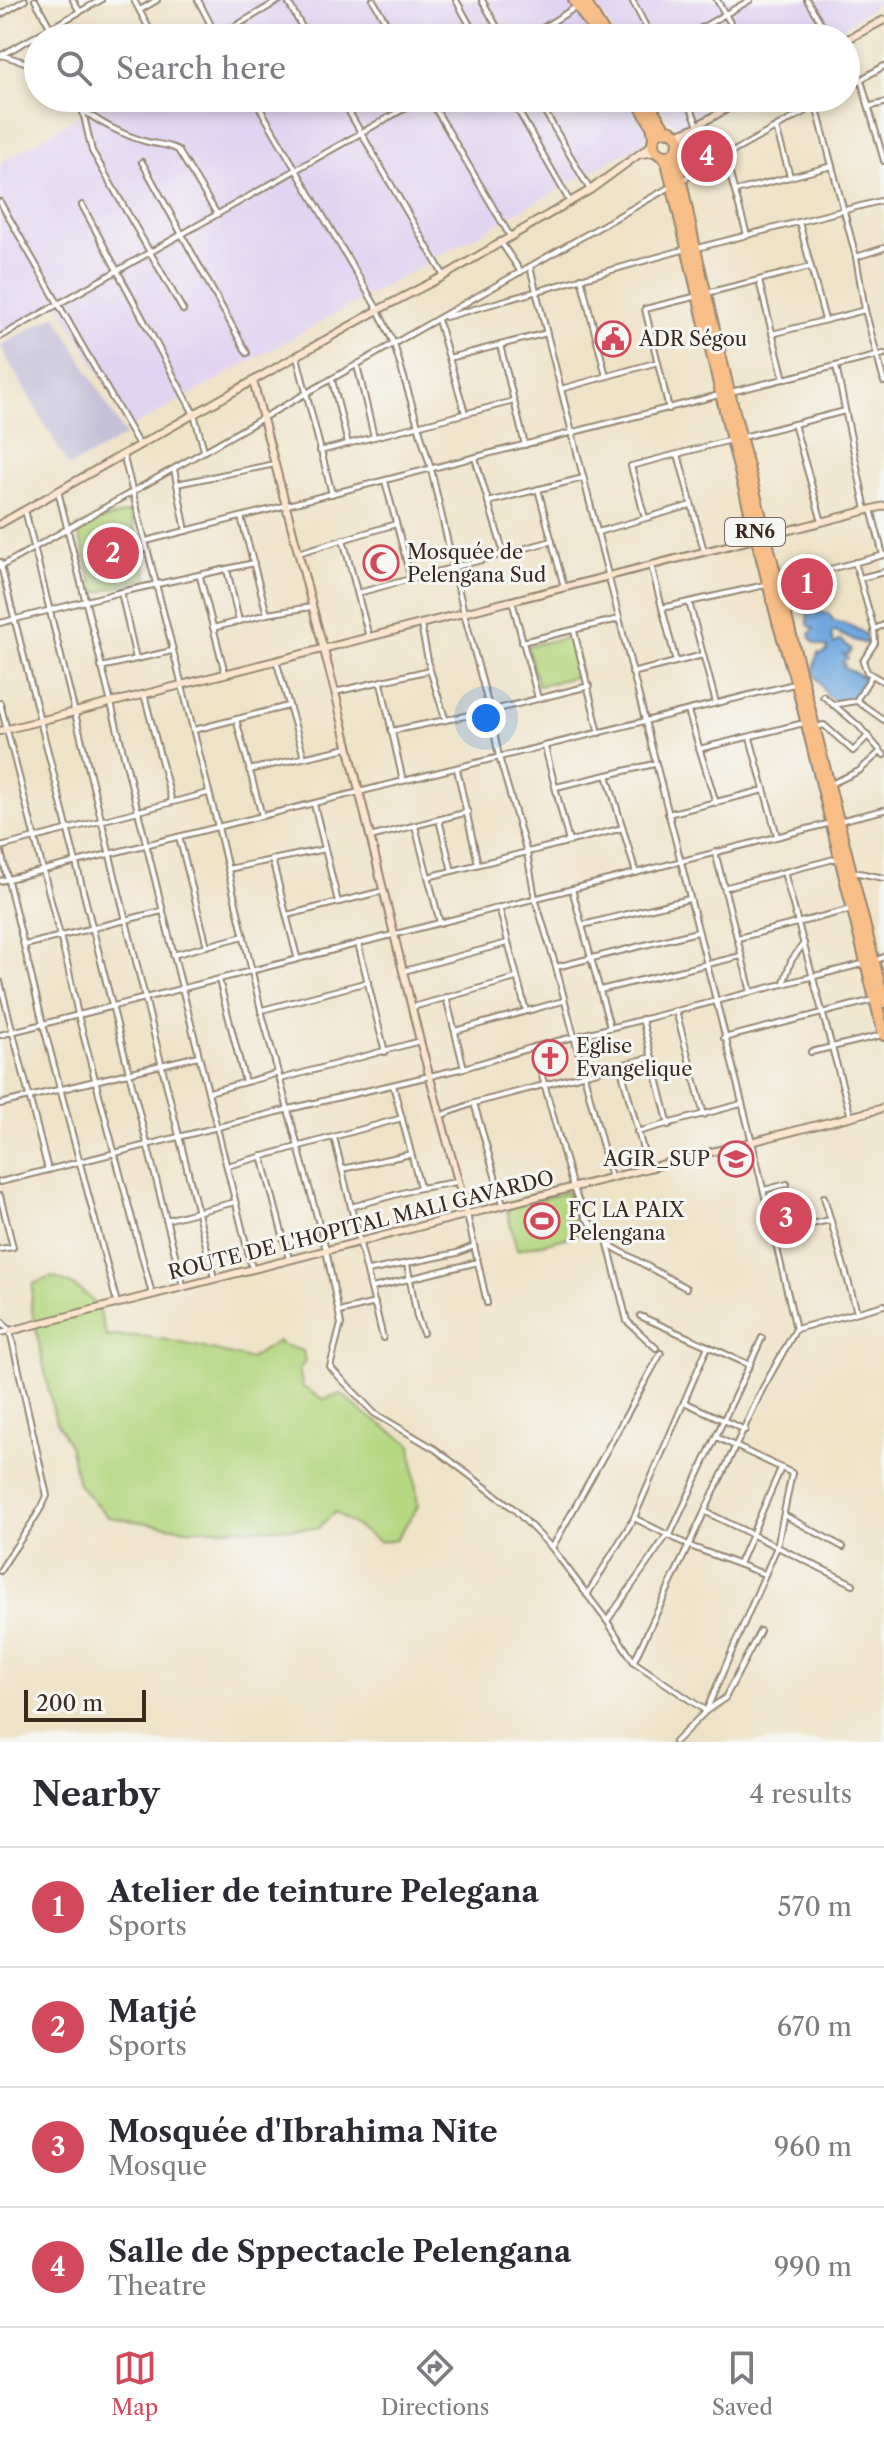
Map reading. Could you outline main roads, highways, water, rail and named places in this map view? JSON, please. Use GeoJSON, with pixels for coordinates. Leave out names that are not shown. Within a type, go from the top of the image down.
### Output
{"type":"FeatureCollection","features":[{"type":"Feature","properties":{"kind":"highway"},"geometry":{"type":"LineString","coordinates":[[583,2],[593,24]]}},
{"type":"Feature","properties":{"kind":"highway"},"geometry":{"type":"LineString","coordinates":[[583,2],[598,24]]}},
{"type":"Feature","properties":{"kind":"highway","name":"RN6"},"geometry":{"type":"LineString","coordinates":[[644,112],[652,126],[656,147],[667,162],[676,184],[761,537],[801,683],[834,822],[852,871],[874,960],[884,1035]]}},
{"type":"Feature","properties":{"kind":"highway","name":"RN6"},"geometry":{"type":"LineString","coordinates":[[655,112],[674,140],[676,184]]}},
{"type":"Feature","properties":{"kind":"highway"},"geometry":{"type":"LineString","coordinates":[[656,147],[674,140]]}},
{"type":"Feature","properties":{"kind":"highway"},"geometry":{"type":"LineString","coordinates":[[656,147],[674,140]]}},
{"type":"Feature","properties":{"kind":"highway","name":"RN6"},"geometry":{"type":"LineString","coordinates":[[811,725],[829,785],[840,857],[853,908],[874,960]]}},
{"type":"Feature","properties":{"kind":"water"},"geometry":{"type":"Polygon","coordinates":[[[807,609],[829,614],[834,621],[870,637],[868,644],[835,631],[831,634],[834,644],[841,640],[851,649],[849,654],[843,654],[848,658],[842,662],[844,668],[864,677],[865,683],[856,697],[837,703],[827,695],[813,672],[818,653],[827,651],[828,647],[812,640],[810,634],[814,629],[808,625],[807,609]]]}},
{"type":"Feature","properties":{"kind":"place","name":"Salle de Sppectacle Pelengana"},"geometry":{"type":"Point","coordinates":[707,156]}},
{"type":"Feature","properties":{"kind":"place","name":"ADR Ségou"},"geometry":{"type":"Point","coordinates":[613,339]}},
{"type":"Feature","properties":{"kind":"place","name":"Matjé"},"geometry":{"type":"Point","coordinates":[113,553]}},
{"type":"Feature","properties":{"kind":"place","name":"Mosquée de Pelengana Sud"},"geometry":{"type":"Point","coordinates":[381,563]}},
{"type":"Feature","properties":{"kind":"place","name":"Atelier de teinture Pelegana"},"geometry":{"type":"Point","coordinates":[807,584]}},
{"type":"Feature","properties":{"kind":"place","name":"Eglise Evangelique"},"geometry":{"type":"Point","coordinates":[550,1058]}},
{"type":"Feature","properties":{"kind":"place","name":"AGIR_SUP"},"geometry":{"type":"Point","coordinates":[736,1159]}},
{"type":"Feature","properties":{"kind":"place","name":"Mosquée d'Ibrahima Nite"},"geometry":{"type":"Point","coordinates":[786,1218]}},
{"type":"Feature","properties":{"kind":"place","name":"FC LA PAIX Pelengana"},"geometry":{"type":"Point","coordinates":[542,1221]}}]}
